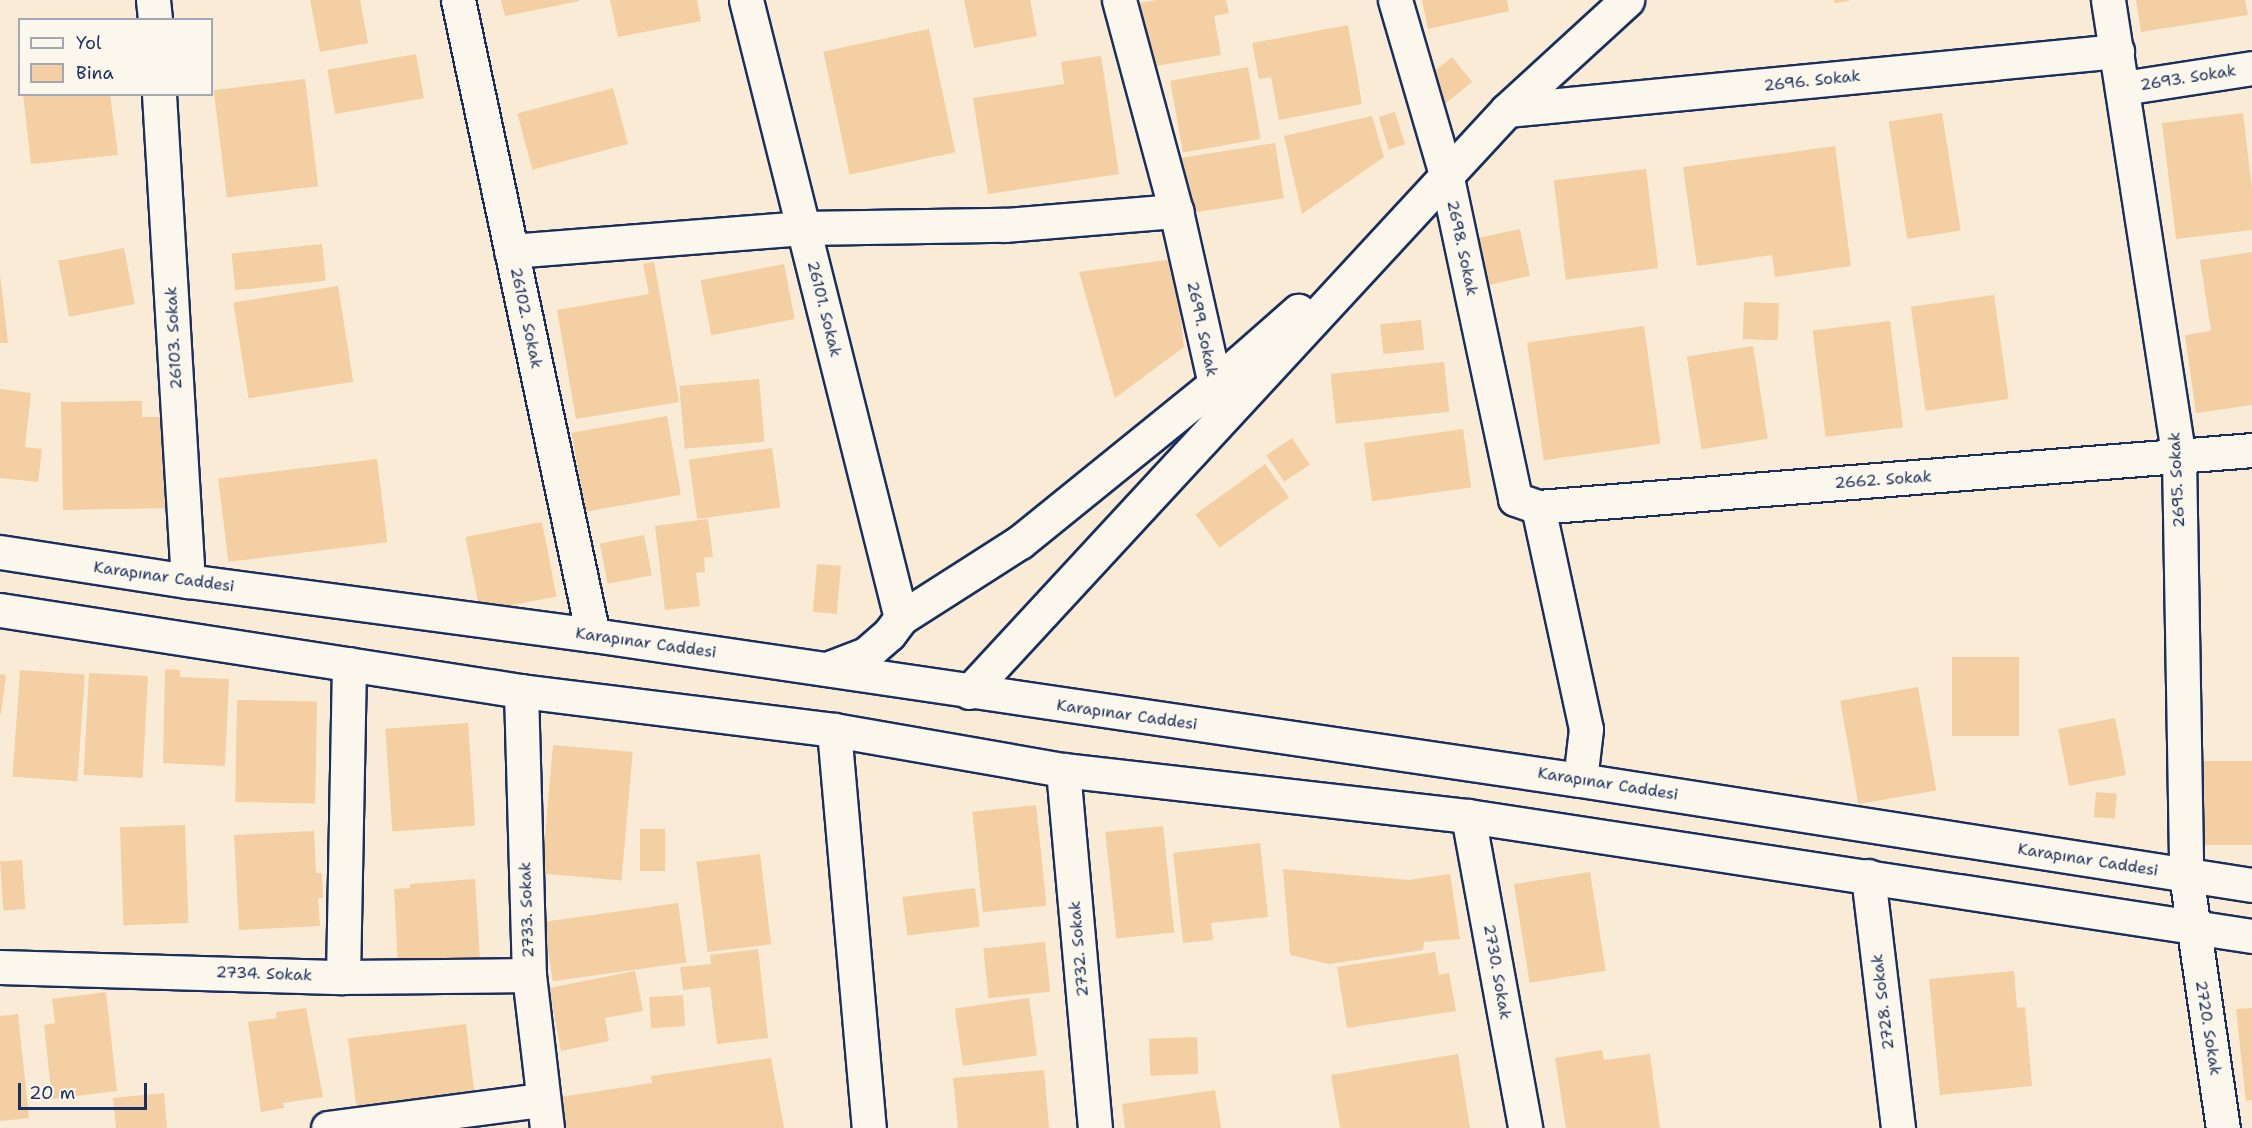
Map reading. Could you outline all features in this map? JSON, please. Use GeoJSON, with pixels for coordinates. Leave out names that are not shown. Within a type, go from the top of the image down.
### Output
{"type":"FeatureCollection","features":[{"type":"Feature","properties":{"kind":"street"},"geometry":{"type":"LineString","coordinates":[[153,0],[155,18]]}},
{"type":"Feature","properties":{"kind":"street","name":"26102. Sokak"},"geometry":{"type":"LineString","coordinates":[[458,0],[593,635]]}},
{"type":"Feature","properties":{"kind":"street","name":"26101. Sokak"},"geometry":{"type":"LineString","coordinates":[[747,0],[901,618]]}},
{"type":"Feature","properties":{"kind":"street","name":"2699. Sokak"},"geometry":{"type":"LineString","coordinates":[[827,669],[866,654],[890,634],[901,618],[1020,542],[1215,384],[1176,211],[1119,0]]}},
{"type":"Feature","properties":{"kind":"street","name":"2698. Sokak"},"geometry":{"type":"LineString","coordinates":[[1395,0],[1447,178],[1527,503],[1586,729],[1580,780]]}},
{"type":"Feature","properties":{"kind":"street"},"geometry":{"type":"LineString","coordinates":[[969,692],[1447,178],[1507,110],[1627,0]]}},
{"type":"Feature","properties":{"kind":"street","name":"2695. Sokak"},"geometry":{"type":"LineString","coordinates":[[2108,0],[2179,457],[2186,875],[2193,928]]}},
{"type":"Feature","properties":{"kind":"street","name":"2696. Sokak"},"geometry":{"type":"LineString","coordinates":[[1507,110],[2117,51]]}},
{"type":"Feature","properties":{"kind":"street","name":"2693. Sokak"},"geometry":{"type":"LineString","coordinates":[[2123,88],[2252,68]]}},
{"type":"Feature","properties":{"kind":"street","name":"26103. Sokak"},"geometry":{"type":"LineString","coordinates":[[159,96],[188,582]]}},
{"type":"Feature","properties":{"kind":"street"},"geometry":{"type":"LineString","coordinates":[[1215,384],[1447,178]]}},
{"type":"Feature","properties":{"kind":"street"},"geometry":{"type":"LineString","coordinates":[[511,251],[803,228],[1005,225],[1176,211]]}},
{"type":"Feature","properties":{"kind":"street","name":"2662. Sokak"},"geometry":{"type":"LineString","coordinates":[[1527,503],[2252,450]]}},
{"type":"Feature","properties":{"kind":"street","name":"Karapınar Caddesi"},"geometry":{"type":"LineString","coordinates":[[0,552],[188,582],[593,635],[1580,780],[2252,885]]}},
{"type":"Feature","properties":{"kind":"street"},"geometry":{"type":"LineString","coordinates":[[0,610],[521,691],[834,730],[1064,770],[1468,816],[2252,936]]}},
{"type":"Feature","properties":{"kind":"street"},"geometry":{"type":"LineString","coordinates":[[343,976],[349,664]]}},
{"type":"Feature","properties":{"kind":"street","name":"2733. Sokak"},"geometry":{"type":"LineString","coordinates":[[521,691],[529,975],[545,1114]]}},
{"type":"Feature","properties":{"kind":"street"},"geometry":{"type":"LineString","coordinates":[[834,730],[869,1128]]}},
{"type":"Feature","properties":{"kind":"street","name":"2732. Sokak"},"geometry":{"type":"LineString","coordinates":[[1064,770],[1095,1128]]}},
{"type":"Feature","properties":{"kind":"street","name":"2730. Sokak"},"geometry":{"type":"LineString","coordinates":[[1468,816],[1525,1128]]}},
{"type":"Feature","properties":{"kind":"street","name":"2728. Sokak"},"geometry":{"type":"LineString","coordinates":[[1868,876],[1898,1128]]}},
{"type":"Feature","properties":{"kind":"street","name":"2720. Sokak"},"geometry":{"type":"LineString","coordinates":[[2193,928],[2223,1128]]}},
{"type":"Feature","properties":{"kind":"street","name":"2734. Sokak"},"geometry":{"type":"LineString","coordinates":[[0,967],[343,976],[529,975]]}},
{"type":"Feature","properties":{"kind":"street"},"geometry":{"type":"LineString","coordinates":[[328,1128],[545,1114]]}},
{"type":"Feature","properties":{"kind":"building"},"geometry":{"type":"Polygon","coordinates":[[[310,0],[360,0],[368,43],[320,52],[310,0]]]}},
{"type":"Feature","properties":{"kind":"building"},"geometry":{"type":"Polygon","coordinates":[[[501,0],[579,0],[579,1],[505,16],[501,0]]]}},
{"type":"Feature","properties":{"kind":"building"},"geometry":{"type":"Polygon","coordinates":[[[610,0],[697,0],[701,21],[618,37],[610,0]]]}},
{"type":"Feature","properties":{"kind":"building"},"geometry":{"type":"Polygon","coordinates":[[[964,0],[1030,0],[1037,36],[974,48],[964,0]]]}},
{"type":"Feature","properties":{"kind":"building"},"geometry":{"type":"Polygon","coordinates":[[[1157,0],[1226,0],[1229,13],[1214,16],[1221,55],[1144,68],[1133,4],[1157,0]]]}},
{"type":"Feature","properties":{"kind":"building"},"geometry":{"type":"Polygon","coordinates":[[[1422,0],[1507,0],[1509,11],[1428,29],[1422,0]]]}},
{"type":"Feature","properties":{"kind":"building"},"geometry":{"type":"Polygon","coordinates":[[[1834,0],[1849,0],[1849,1],[1834,3],[1834,0]]]}},
{"type":"Feature","properties":{"kind":"building"},"geometry":{"type":"Polygon","coordinates":[[[2136,0],[2245,0],[2248,15],[2141,32],[2136,0]]]}},
{"type":"Feature","properties":{"kind":"building"},"geometry":{"type":"Polygon","coordinates":[[[1348,25],[1362,104],[1279,120],[1271,77],[1259,79],[1252,43],[1348,25]]]}},
{"type":"Feature","properties":{"kind":"building"},"geometry":{"type":"Polygon","coordinates":[[[929,29],[955,152],[850,175],[823,51],[929,29]]]}},
{"type":"Feature","properties":{"kind":"building"},"geometry":{"type":"Polygon","coordinates":[[[416,54],[424,98],[335,114],[327,70],[416,54]]]}},
{"type":"Feature","properties":{"kind":"building"},"geometry":{"type":"Polygon","coordinates":[[[1101,56],[1119,174],[988,194],[973,98],[1064,84],[1061,62],[1101,56]]]}},
{"type":"Feature","properties":{"kind":"building"},"geometry":{"type":"Polygon","coordinates":[[[1452,57],[1472,82],[1445,104],[1425,79],[1452,57]]]}},
{"type":"Feature","properties":{"kind":"building"},"geometry":{"type":"Polygon","coordinates":[[[1248,67],[1261,139],[1183,153],[1170,81],[1248,67]]]}},
{"type":"Feature","properties":{"kind":"building"},"geometry":{"type":"Polygon","coordinates":[[[305,79],[318,186],[227,197],[214,90],[305,79]]]}},
{"type":"Feature","properties":{"kind":"building"},"geometry":{"type":"Polygon","coordinates":[[[613,88],[628,144],[532,170],[517,114],[613,88]]]}},
{"type":"Feature","properties":{"kind":"building"},"geometry":{"type":"Polygon","coordinates":[[[23,96],[110,96],[118,155],[31,164],[23,96]]]}},
{"type":"Feature","properties":{"kind":"building"},"geometry":{"type":"Polygon","coordinates":[[[1395,112],[1405,145],[1389,149],[1379,117],[1395,112]]]}},
{"type":"Feature","properties":{"kind":"building"},"geometry":{"type":"Polygon","coordinates":[[[1942,113],[1961,231],[1907,239],[1889,121],[1942,113]]]}},
{"type":"Feature","properties":{"kind":"building"},"geometry":{"type":"Polygon","coordinates":[[[2243,113],[2252,189],[2252,230],[2176,239],[2162,123],[2243,113]]]}},
{"type":"Feature","properties":{"kind":"building"},"geometry":{"type":"Polygon","coordinates":[[[1372,116],[1384,157],[1302,214],[1284,136],[1372,116]]]}},
{"type":"Feature","properties":{"kind":"building"},"geometry":{"type":"Polygon","coordinates":[[[1275,143],[1284,198],[1189,213],[1180,158],[1275,143]]]}},
{"type":"Feature","properties":{"kind":"building"},"geometry":{"type":"Polygon","coordinates":[[[1835,146],[1851,266],[1775,277],[1772,255],[1697,266],[1683,167],[1835,146]]]}},
{"type":"Feature","properties":{"kind":"building"},"geometry":{"type":"Polygon","coordinates":[[[1646,169],[1658,268],[1566,280],[1554,180],[1646,169]]]}},
{"type":"Feature","properties":{"kind":"building"},"geometry":{"type":"Polygon","coordinates":[[[1520,229],[1530,276],[1482,286],[1472,239],[1520,229]]]}},
{"type":"Feature","properties":{"kind":"building"},"geometry":{"type":"Polygon","coordinates":[[[322,244],[326,281],[235,290],[231,254],[322,244]]]}},
{"type":"Feature","properties":{"kind":"building"},"geometry":{"type":"Polygon","coordinates":[[[124,248],[135,304],[69,317],[58,261],[124,248]]]}},
{"type":"Feature","properties":{"kind":"building"},"geometry":{"type":"Polygon","coordinates":[[[2252,252],[2252,405],[2196,413],[2185,335],[2211,331],[2200,260],[2252,252]]]}},
{"type":"Feature","properties":{"kind":"building"},"geometry":{"type":"Polygon","coordinates":[[[1174,259],[1184,347],[1115,398],[1079,272],[1174,259]]]}},
{"type":"Feature","properties":{"kind":"building"},"geometry":{"type":"Polygon","coordinates":[[[654,262],[679,402],[576,419],[557,310],[649,294],[643,264],[654,262]]]}},
{"type":"Feature","properties":{"kind":"building"},"geometry":{"type":"Polygon","coordinates":[[[784,264],[795,319],[711,335],[701,280],[784,264]]]}},
{"type":"Feature","properties":{"kind":"building"},"geometry":{"type":"Polygon","coordinates":[[[0,274],[8,343],[0,343],[0,274]]]}},
{"type":"Feature","properties":{"kind":"building"},"geometry":{"type":"Polygon","coordinates":[[[338,286],[353,382],[248,398],[233,303],[338,286]]]}},
{"type":"Feature","properties":{"kind":"building"},"geometry":{"type":"Polygon","coordinates":[[[1994,295],[2009,399],[1925,411],[1911,307],[1994,295]]]}},
{"type":"Feature","properties":{"kind":"building"},"geometry":{"type":"Polygon","coordinates":[[[1744,302],[1779,303],[1778,340],[1743,339],[1744,302]]]}},
{"type":"Feature","properties":{"kind":"building"},"geometry":{"type":"Polygon","coordinates":[[[1421,320],[1424,350],[1383,354],[1380,324],[1421,320]]]}},
{"type":"Feature","properties":{"kind":"building"},"geometry":{"type":"Polygon","coordinates":[[[1890,321],[1903,427],[1826,437],[1813,331],[1890,321]]]}},
{"type":"Feature","properties":{"kind":"building"},"geometry":{"type":"Polygon","coordinates":[[[1644,326],[1661,444],[1544,460],[1527,342],[1644,326]]]}},
{"type":"Feature","properties":{"kind":"building"},"geometry":{"type":"Polygon","coordinates":[[[1753,346],[1768,439],[1702,449],[1687,356],[1753,346]]]}},
{"type":"Feature","properties":{"kind":"building"},"geometry":{"type":"Polygon","coordinates":[[[1444,362],[1449,412],[1336,424],[1331,374],[1444,362]]]}},
{"type":"Feature","properties":{"kind":"building"},"geometry":{"type":"Polygon","coordinates":[[[759,379],[764,442],[685,449],[679,386],[759,379]]]}},
{"type":"Feature","properties":{"kind":"building"},"geometry":{"type":"Polygon","coordinates":[[[0,389],[31,393],[25,447],[42,449],[38,482],[0,478],[0,389]]]}},
{"type":"Feature","properties":{"kind":"building"},"geometry":{"type":"Polygon","coordinates":[[[142,401],[142,417],[168,417],[170,508],[63,510],[61,402],[142,401]]]}},
{"type":"Feature","properties":{"kind":"building"},"geometry":{"type":"Polygon","coordinates":[[[667,416],[681,495],[585,512],[571,433],[667,416]]]}},
{"type":"Feature","properties":{"kind":"building"},"geometry":{"type":"Polygon","coordinates":[[[1463,429],[1471,487],[1372,501],[1364,443],[1463,429]]]}},
{"type":"Feature","properties":{"kind":"building"},"geometry":{"type":"Polygon","coordinates":[[[1292,438],[1310,465],[1284,482],[1266,455],[1292,438]]]}},
{"type":"Feature","properties":{"kind":"building"},"geometry":{"type":"Polygon","coordinates":[[[772,448],[780,507],[697,519],[689,460],[772,448]]]}},
{"type":"Feature","properties":{"kind":"building"},"geometry":{"type":"Polygon","coordinates":[[[377,459],[387,542],[228,562],[218,478],[377,459]]]}},
{"type":"Feature","properties":{"kind":"building"},"geometry":{"type":"Polygon","coordinates":[[[1265,464],[1289,497],[1220,548],[1195,515],[1265,464]]]}},
{"type":"Feature","properties":{"kind":"building"},"geometry":{"type":"Polygon","coordinates":[[[708,519],[713,557],[704,558],[705,572],[696,573],[700,606],[665,610],[655,526],[708,519]]]}},
{"type":"Feature","properties":{"kind":"building"},"geometry":{"type":"Polygon","coordinates":[[[542,522],[557,597],[480,611],[465,537],[542,522]]]}},
{"type":"Feature","properties":{"kind":"building"},"geometry":{"type":"Polygon","coordinates":[[[644,535],[652,575],[608,584],[600,544],[644,535]]]}},
{"type":"Feature","properties":{"kind":"building"},"geometry":{"type":"Polygon","coordinates":[[[817,564],[841,566],[837,614],[813,612],[817,564]]]}},
{"type":"Feature","properties":{"kind":"building"},"geometry":{"type":"Polygon","coordinates":[[[1952,657],[2019,657],[2019,736],[1952,736],[1952,657]]]}},
{"type":"Feature","properties":{"kind":"building"},"geometry":{"type":"Polygon","coordinates":[[[165,669],[180,670],[180,677],[229,679],[225,766],[163,763],[165,669]]]}},
{"type":"Feature","properties":{"kind":"building"},"geometry":{"type":"Polygon","coordinates":[[[20,670],[85,675],[77,781],[13,777],[20,670]]]}},
{"type":"Feature","properties":{"kind":"building"},"geometry":{"type":"Polygon","coordinates":[[[89,673],[148,676],[143,778],[84,775],[89,673]]]}},
{"type":"Feature","properties":{"kind":"building"},"geometry":{"type":"Polygon","coordinates":[[[0,674],[6,675],[1,714],[0,714],[0,674]]]}},
{"type":"Feature","properties":{"kind":"building"},"geometry":{"type":"Polygon","coordinates":[[[1918,687],[1936,790],[1858,804],[1840,701],[1918,687]]]}},
{"type":"Feature","properties":{"kind":"building"},"geometry":{"type":"Polygon","coordinates":[[[237,700],[317,701],[315,803],[235,802],[237,700]]]}},
{"type":"Feature","properties":{"kind":"building"},"geometry":{"type":"Polygon","coordinates":[[[2115,718],[2126,775],[2069,786],[2058,729],[2115,718]]]}},
{"type":"Feature","properties":{"kind":"building"},"geometry":{"type":"Polygon","coordinates":[[[468,723],[475,826],[392,832],[385,729],[468,723]]]}},
{"type":"Feature","properties":{"kind":"building"},"geometry":{"type":"Polygon","coordinates":[[[553,745],[633,752],[621,880],[542,874],[553,745]]]}},
{"type":"Feature","properties":{"kind":"building"},"geometry":{"type":"Polygon","coordinates":[[[2194,761],[2252,761],[2252,845],[2194,845],[2194,761]]]}},
{"type":"Feature","properties":{"kind":"building"},"geometry":{"type":"Polygon","coordinates":[[[2096,792],[2117,794],[2115,819],[2094,817],[2096,792]]]}},
{"type":"Feature","properties":{"kind":"building"},"geometry":{"type":"Polygon","coordinates":[[[1036,805],[1047,905],[983,912],[972,812],[1036,805]]]}},
{"type":"Feature","properties":{"kind":"building"},"geometry":{"type":"Polygon","coordinates":[[[185,825],[188,923],[123,925],[120,827],[185,825]]]}},
{"type":"Feature","properties":{"kind":"building"},"geometry":{"type":"Polygon","coordinates":[[[1163,826],[1174,932],[1117,938],[1105,832],[1163,826]]]}},
{"type":"Feature","properties":{"kind":"building"},"geometry":{"type":"Polygon","coordinates":[[[640,829],[665,829],[665,871],[640,871],[640,829]]]}},
{"type":"Feature","properties":{"kind":"building"},"geometry":{"type":"Polygon","coordinates":[[[314,831],[316,873],[322,873],[323,898],[318,898],[320,926],[239,930],[234,835],[314,831]]]}},
{"type":"Feature","properties":{"kind":"building"},"geometry":{"type":"Polygon","coordinates":[[[1260,843],[1268,917],[1211,923],[1213,940],[1183,943],[1173,853],[1260,843]]]}},
{"type":"Feature","properties":{"kind":"building"},"geometry":{"type":"Polygon","coordinates":[[[760,854],[771,944],[708,952],[696,862],[760,854]]]}},
{"type":"Feature","properties":{"kind":"building"},"geometry":{"type":"Polygon","coordinates":[[[22,860],[25,909],[3,910],[0,862],[22,860]]]}},
{"type":"Feature","properties":{"kind":"building"},"geometry":{"type":"Polygon","coordinates":[[[1283,869],[1409,880],[1450,874],[1460,939],[1424,942],[1423,950],[1329,964],[1290,955],[1283,869]]]}},
{"type":"Feature","properties":{"kind":"building"},"geometry":{"type":"Polygon","coordinates":[[[1590,872],[1606,971],[1530,983],[1514,884],[1590,872]]]}},
{"type":"Feature","properties":{"kind":"building"},"geometry":{"type":"Polygon","coordinates":[[[475,879],[480,960],[398,965],[394,889],[410,888],[410,884],[475,879]]]}},
{"type":"Feature","properties":{"kind":"building"},"geometry":{"type":"Polygon","coordinates":[[[975,888],[980,927],[907,936],[903,897],[975,888]]]}},
{"type":"Feature","properties":{"kind":"building"},"geometry":{"type":"Polygon","coordinates":[[[678,903],[686,962],[553,981],[544,922],[678,903]]]}},
{"type":"Feature","properties":{"kind":"building"},"geometry":{"type":"Polygon","coordinates":[[[1045,942],[1050,992],[989,998],[983,948],[1045,942]]]}},
{"type":"Feature","properties":{"kind":"building"},"geometry":{"type":"Polygon","coordinates":[[[758,949],[768,1038],[717,1044],[710,987],[683,990],[680,967],[711,964],[710,955],[758,949]]]}},
{"type":"Feature","properties":{"kind":"building"},"geometry":{"type":"Polygon","coordinates":[[[1435,952],[1439,975],[1449,973],[1456,1011],[1347,1028],[1337,967],[1435,952]]]}},
{"type":"Feature","properties":{"kind":"building"},"geometry":{"type":"Polygon","coordinates":[[[635,971],[643,1011],[605,1018],[609,1041],[561,1051],[549,988],[635,971]]]}},
{"type":"Feature","properties":{"kind":"building"},"geometry":{"type":"Polygon","coordinates":[[[2014,971],[2017,1008],[2025,1007],[2032,1086],[1940,1095],[1929,979],[2014,971]]]}},
{"type":"Feature","properties":{"kind":"building"},"geometry":{"type":"Polygon","coordinates":[[[106,992],[117,1091],[52,1099],[44,1025],[55,1023],[52,999],[106,992]]]}},
{"type":"Feature","properties":{"kind":"building"},"geometry":{"type":"Polygon","coordinates":[[[683,995],[685,1026],[651,1028],[649,997],[683,995]]]}},
{"type":"Feature","properties":{"kind":"building"},"geometry":{"type":"Polygon","coordinates":[[[1029,998],[1037,1055],[963,1066],[955,1008],[1029,998]]]}},
{"type":"Feature","properties":{"kind":"building"},"geometry":{"type":"Polygon","coordinates":[[[306,1008],[323,1097],[283,1103],[284,1108],[261,1112],[248,1022],[277,1018],[276,1012],[306,1008]]]}},
{"type":"Feature","properties":{"kind":"building"},"geometry":{"type":"Polygon","coordinates":[[[2252,1008],[2252,1100],[2246,1101],[2236,1009],[2252,1008]]]}},
{"type":"Feature","properties":{"kind":"building"},"geometry":{"type":"Polygon","coordinates":[[[18,1014],[29,1118],[0,1121],[0,1016],[18,1014]]]}},
{"type":"Feature","properties":{"kind":"building"},"geometry":{"type":"Polygon","coordinates":[[[466,1024],[474,1092],[356,1107],[348,1039],[466,1024]]]}},
{"type":"Feature","properties":{"kind":"building"},"geometry":{"type":"Polygon","coordinates":[[[1197,1037],[1198,1074],[1150,1076],[1149,1039],[1197,1037]]]}},
{"type":"Feature","properties":{"kind":"building"},"geometry":{"type":"Polygon","coordinates":[[[1602,1050],[1604,1060],[1650,1054],[1660,1128],[1566,1128],[1555,1058],[1602,1050]]]}},
{"type":"Feature","properties":{"kind":"building"},"geometry":{"type":"Polygon","coordinates":[[[1458,1054],[1470,1128],[1340,1128],[1331,1075],[1458,1054]]]}},
{"type":"Feature","properties":{"kind":"building"},"geometry":{"type":"Polygon","coordinates":[[[771,1058],[784,1128],[558,1128],[553,1098],[652,1083],[651,1076],[771,1058]]]}},
{"type":"Feature","properties":{"kind":"building"},"geometry":{"type":"Polygon","coordinates":[[[1044,1070],[1049,1128],[958,1128],[953,1078],[1044,1070]]]}},
{"type":"Feature","properties":{"kind":"building"},"geometry":{"type":"Polygon","coordinates":[[[1215,1090],[1221,1128],[1125,1128],[1122,1104],[1215,1090]]]}},
{"type":"Feature","properties":{"kind":"building"},"geometry":{"type":"Polygon","coordinates":[[[164,1093],[167,1128],[116,1128],[113,1098],[164,1093]]]}}]}
